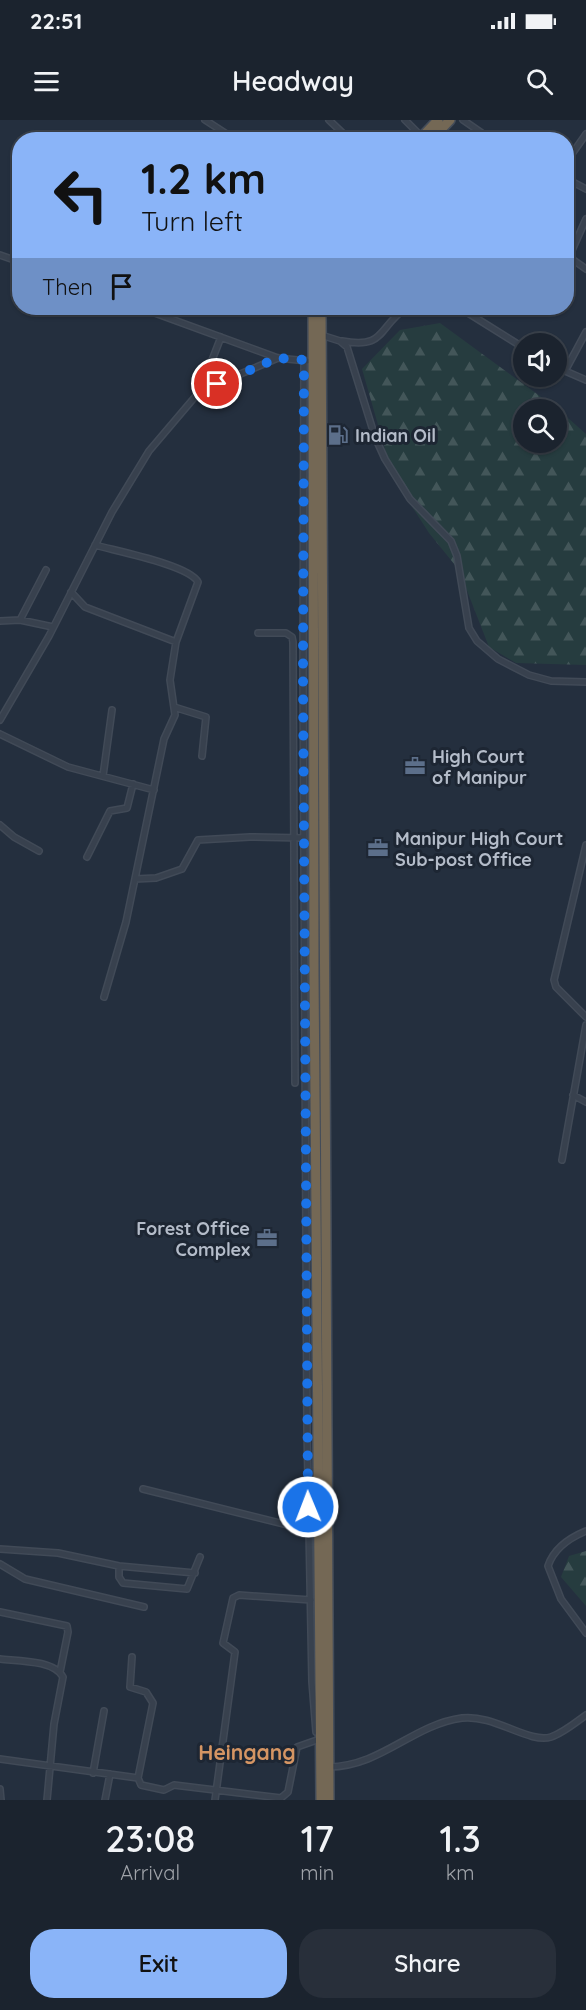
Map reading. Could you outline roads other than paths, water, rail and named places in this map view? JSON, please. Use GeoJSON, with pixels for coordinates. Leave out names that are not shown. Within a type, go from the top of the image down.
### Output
{"type":"FeatureCollection","features":[{"type":"Feature","properties":{"kind":"highway"},"geometry":{"type":"LineString","coordinates":[[438,123],[450,120]]}},
{"type":"Feature","properties":{"kind":"highway"},"geometry":{"type":"LineString","coordinates":[[313,315],[325,1768],[329,1800]]}},
{"type":"Feature","properties":{"kind":"highway"},"geometry":{"type":"LineString","coordinates":[[313,361],[321,335],[321,315]]}},
{"type":"Feature","properties":{"kind":"highway"},"geometry":{"type":"LineString","coordinates":[[321,1800],[325,1768]]}},
{"type":"Feature","properties":{"kind":"street"},"geometry":{"type":"LineString","coordinates":[[205,120],[224,132]]}},
{"type":"Feature","properties":{"kind":"street"},"geometry":{"type":"LineString","coordinates":[[329,120],[342,132]]}},
{"type":"Feature","properties":{"kind":"street"},"geometry":{"type":"LineString","coordinates":[[405,120],[417,132]]}},
{"type":"Feature","properties":{"kind":"street"},"geometry":{"type":"LineString","coordinates":[[463,120],[480,132]]}},
{"type":"Feature","properties":{"kind":"street"},"geometry":{"type":"LineString","coordinates":[[574,150],[586,134]]}},
{"type":"Feature","properties":{"kind":"street"},"geometry":{"type":"LineString","coordinates":[[574,246],[586,219]]}},
{"type":"Feature","properties":{"kind":"street"},"geometry":{"type":"LineString","coordinates":[[160,315],[278,358],[313,361],[304,838],[308,1530],[312,1682],[317,1740],[325,1768],[361,1764],[418,1734],[460,1719],[494,1722],[536,1739],[560,1732],[586,1715]]}},
{"type":"Feature","properties":{"kind":"street"},"geometry":{"type":"LineString","coordinates":[[321,335],[340,341],[368,343],[380,335],[399,315]]}},
{"type":"Feature","properties":{"kind":"street"},"geometry":{"type":"LineString","coordinates":[[471,315],[513,341]]}},
{"type":"Feature","properties":{"kind":"street"},"geometry":{"type":"LineString","coordinates":[[567,367],[586,332]]}},
{"type":"Feature","properties":{"kind":"street"},"geometry":{"type":"LineString","coordinates":[[0,720],[54,627],[135,471],[200,391],[221,337]]}},
{"type":"Feature","properties":{"kind":"street"},"geometry":{"type":"LineString","coordinates":[[340,341],[351,353],[375,437],[385,459],[410,499],[451,541],[457,556],[469,628],[477,641],[498,659],[529,675],[551,681],[586,682]]}},
{"type":"Feature","properties":{"kind":"street"},"geometry":{"type":"LineString","coordinates":[[200,391],[278,358]]}},
{"type":"Feature","properties":{"kind":"street"},"geometry":{"type":"LineString","coordinates":[[567,372],[586,380]]}},
{"type":"Feature","properties":{"kind":"street"},"geometry":{"type":"LineString","coordinates":[[95,545],[168,566],[197,579],[192,603],[176,642],[170,680],[175,715],[164,739],[126,922],[104,997]]}},
{"type":"Feature","properties":{"kind":"street"},"geometry":{"type":"LineString","coordinates":[[20,620],[46,570]]}},
{"type":"Feature","properties":{"kind":"street"},"geometry":{"type":"LineString","coordinates":[[71,592],[85,607],[176,642]]}},
{"type":"Feature","properties":{"kind":"street"},"geometry":{"type":"LineString","coordinates":[[0,621],[20,620],[54,627]]}},
{"type":"Feature","properties":{"kind":"street"},"geometry":{"type":"LineString","coordinates":[[258,633],[286,633],[292,637],[293,642],[295,1083]]}},
{"type":"Feature","properties":{"kind":"street"},"geometry":{"type":"LineString","coordinates":[[174,707],[206,717],[202,756]]}},
{"type":"Feature","properties":{"kind":"street"},"geometry":{"type":"LineString","coordinates":[[103,776],[112,710]]}},
{"type":"Feature","properties":{"kind":"street"},"geometry":{"type":"LineString","coordinates":[[0,734],[68,767],[154,790]]}},
{"type":"Feature","properties":{"kind":"street"},"geometry":{"type":"LineString","coordinates":[[87,857],[110,811],[127,808],[133,784]]}},
{"type":"Feature","properties":{"kind":"street"},"geometry":{"type":"LineString","coordinates":[[0,825],[14,837],[39,851]]}},
{"type":"Feature","properties":{"kind":"street"},"geometry":{"type":"LineString","coordinates":[[135,879],[156,878],[182,869],[198,840],[304,838]]}},
{"type":"Feature","properties":{"kind":"street"},"geometry":{"type":"LineString","coordinates":[[586,845],[554,980],[556,987],[586,1017]]}},
{"type":"Feature","properties":{"kind":"street"},"geometry":{"type":"LineString","coordinates":[[562,1160],[586,1025]]}},
{"type":"Feature","properties":{"kind":"street"},"geometry":{"type":"LineString","coordinates":[[573,1095],[586,1102]]}},
{"type":"Feature","properties":{"kind":"street"},"geometry":{"type":"LineString","coordinates":[[143,1489],[308,1530]]}},
{"type":"Feature","properties":{"kind":"street"},"geometry":{"type":"LineString","coordinates":[[586,1531],[566,1541],[553,1555],[548,1566],[561,1599],[586,1633]]}},
{"type":"Feature","properties":{"kind":"street"},"geometry":{"type":"LineString","coordinates":[[0,1549],[58,1553],[119,1566],[195,1573]]}},
{"type":"Feature","properties":{"kind":"street"},"geometry":{"type":"LineString","coordinates":[[119,1566],[121,1580],[133,1585],[187,1589],[200,1557]]}},
{"type":"Feature","properties":{"kind":"street"},"geometry":{"type":"LineString","coordinates":[[0,1564],[19,1577],[31,1581],[144,1606]]}},
{"type":"Feature","properties":{"kind":"street"},"geometry":{"type":"LineString","coordinates":[[215,1800],[235,1653],[223,1642],[233,1598],[239,1595],[310,1600]]}},
{"type":"Feature","properties":{"kind":"street"},"geometry":{"type":"LineString","coordinates":[[0,1612],[69,1628],[60,1671],[64,1683],[54,1724],[52,1766],[47,1800]]}},
{"type":"Feature","properties":{"kind":"street"},"geometry":{"type":"LineString","coordinates":[[132,1656],[130,1687],[146,1692],[153,1703],[138,1778],[141,1785],[164,1790],[174,1785],[284,1796],[288,1792],[297,1746],[317,1740]]}},
{"type":"Feature","properties":{"kind":"street"},"geometry":{"type":"LineString","coordinates":[[0,1659],[43,1665],[60,1671]]}},
{"type":"Feature","properties":{"kind":"street"},"geometry":{"type":"LineString","coordinates":[[93,1773],[104,1711]]}},
{"type":"Feature","properties":{"kind":"street"},"geometry":{"type":"LineString","coordinates":[[0,1759],[138,1778]]}},
{"type":"Feature","properties":{"kind":"street"},"geometry":{"type":"LineString","coordinates":[[105,1800],[110,1774]]}},
{"type":"Feature","properties":{"kind":"street"},"geometry":{"type":"LineString","coordinates":[[0,1789],[1,1800]]}},
{"type":"Feature","properties":{"kind":"place","name":"Indian Oil"},"geometry":{"type":"Point","coordinates":[338,435]}},
{"type":"Feature","properties":{"kind":"place","name":"High Court of Manipur"},"geometry":{"type":"Point","coordinates":[415,766]}},
{"type":"Feature","properties":{"kind":"place","name":"Manipur High Court Sub-post Office"},"geometry":{"type":"Point","coordinates":[378,848]}},
{"type":"Feature","properties":{"kind":"place","name":"Forest Office Complex"},"geometry":{"type":"Point","coordinates":[267,1238]}},
{"type":"Feature","properties":{"kind":"district","name":"Heingang"},"geometry":{"type":"Point","coordinates":[247,1752]}}]}
